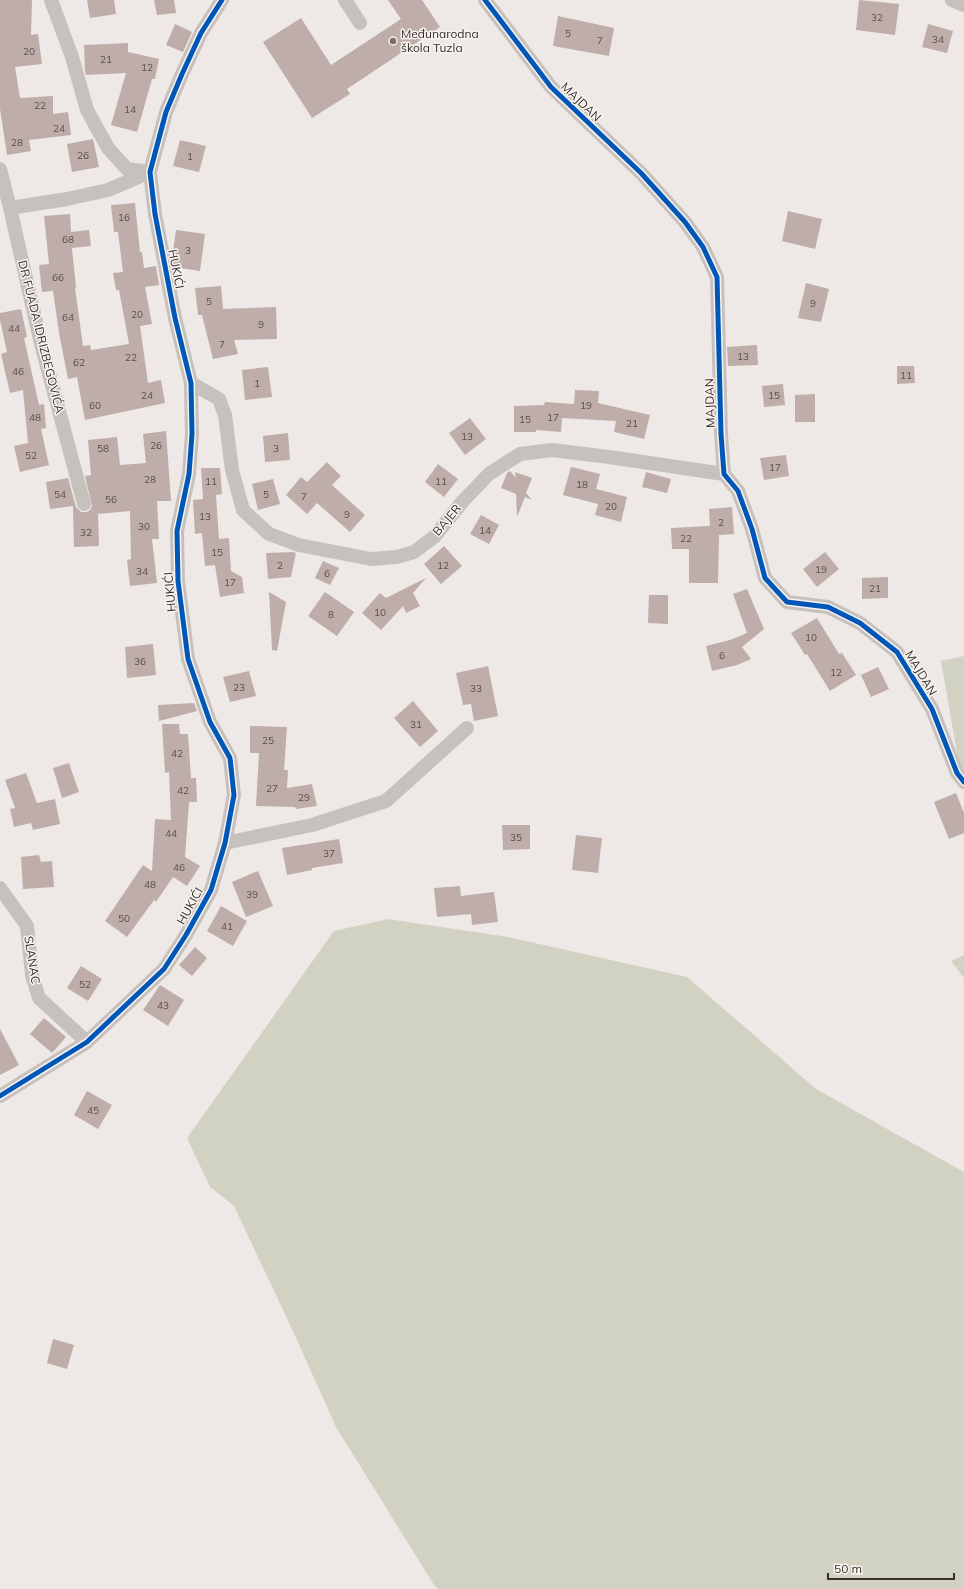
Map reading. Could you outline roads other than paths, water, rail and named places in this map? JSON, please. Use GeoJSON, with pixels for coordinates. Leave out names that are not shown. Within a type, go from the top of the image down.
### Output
{"type":"FeatureCollection","features":[{"type":"Feature","properties":{"kind":"street"},"geometry":{"type":"LineString","coordinates":[[51,0],[72,57],[87,110],[108,148],[128,169],[150,172]]}},
{"type":"Feature","properties":{"kind":"street","name":"HUKIĆI"},"geometry":{"type":"LineString","coordinates":[[0,1096],[87,1042],[164,969],[186,935],[211,890],[225,843],[234,795],[230,758],[210,722],[188,659],[178,581],[176,531],[189,474],[192,434],[191,383],[175,318],[155,214],[150,172],[166,112],[201,33],[222,0]]}},
{"type":"Feature","properties":{"kind":"street"},"geometry":{"type":"LineString","coordinates":[[345,0],[360,23]]}},
{"type":"Feature","properties":{"kind":"street","name":"MAJDAN"},"geometry":{"type":"LineString","coordinates":[[485,0],[551,87],[641,173],[684,222],[703,247],[717,277],[721,434],[724,474],[738,491],[752,529],[765,578],[786,602],[828,607],[860,623],[897,652],[932,710],[957,773],[964,782]]}},
{"type":"Feature","properties":{"kind":"street"},"geometry":{"type":"LineString","coordinates":[[952,0],[964,5]]}},
{"type":"Feature","properties":{"kind":"street","name":"DR FUADA IDRIZBEGOVIĆA"},"geometry":{"type":"LineString","coordinates":[[0,169],[41,344],[84,504]]}},
{"type":"Feature","properties":{"kind":"street"},"geometry":{"type":"LineString","coordinates":[[10,208],[67,199],[108,190],[150,172]]}},
{"type":"Feature","properties":{"kind":"street","name":"BAJER"},"geometry":{"type":"LineString","coordinates":[[191,383],[220,399],[225,415],[232,470],[243,510],[269,534],[299,546],[371,559],[397,557],[414,552],[434,537],[463,502],[490,474],[520,454],[552,450],[608,456],[724,474]]}},
{"type":"Feature","properties":{"kind":"street"},"geometry":{"type":"LineString","coordinates":[[225,843],[312,825],[386,801],[467,728]]}},
{"type":"Feature","properties":{"kind":"street","name":"SLANAC"},"geometry":{"type":"LineString","coordinates":[[0,888],[27,926],[32,975],[38,998],[87,1042]]}},
{"type":"Feature","properties":{"kind":"place","name":"Međunarodna škola Tuzla"},"geometry":{"type":"Point","coordinates":[393,41]}}]}
